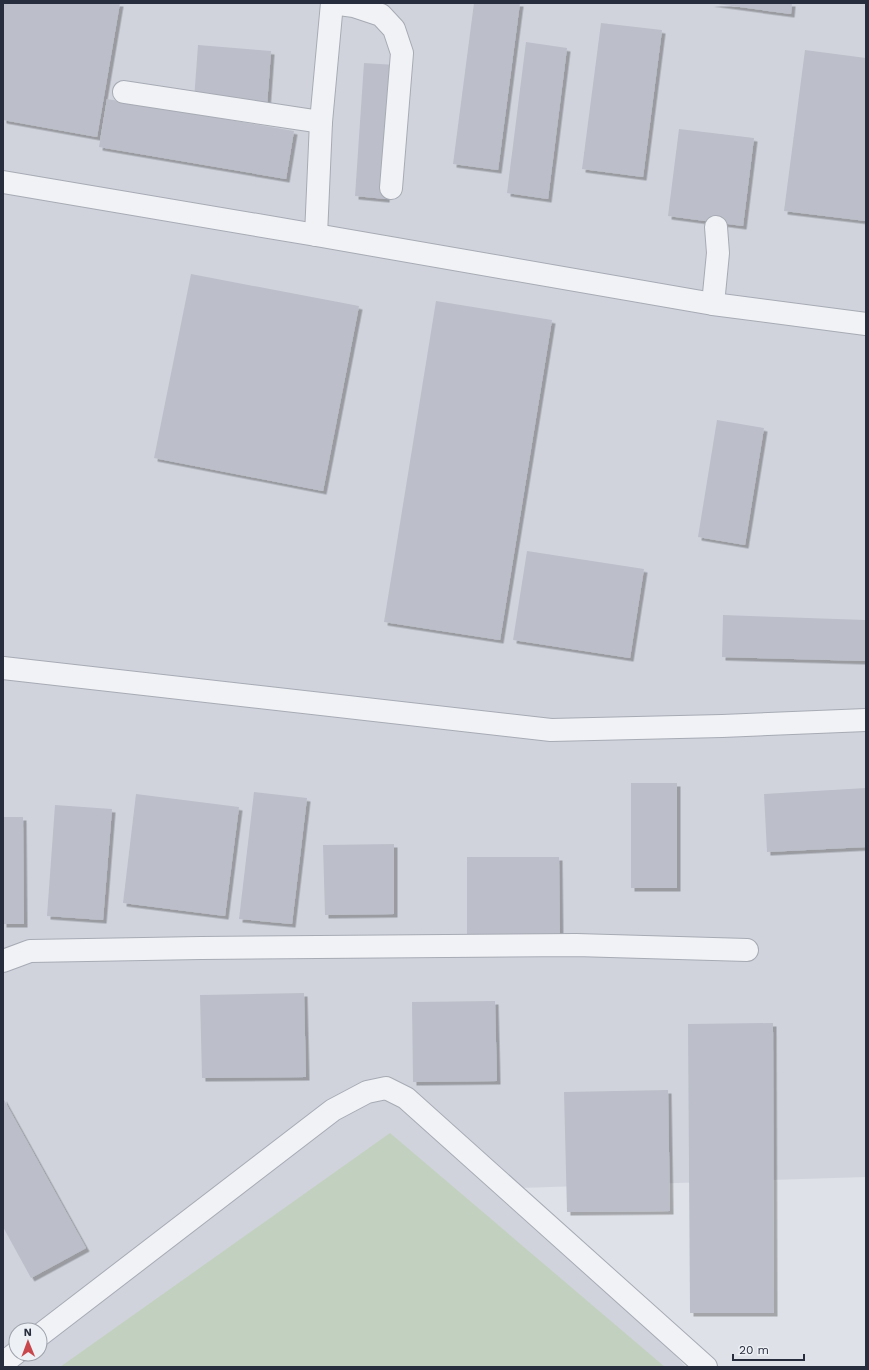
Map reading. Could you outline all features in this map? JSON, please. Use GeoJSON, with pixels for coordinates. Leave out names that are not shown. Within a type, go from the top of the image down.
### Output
{"type":"FeatureCollection","features":[{"type":"Feature","properties":{"kind":"street"},"geometry":{"type":"LineString","coordinates":[[316,235],[322,122],[332,3],[354,6],[381,14],[394,29],[402,53],[391,188]]}},
{"type":"Feature","properties":{"kind":"street"},"geometry":{"type":"LineString","coordinates":[[124,92],[322,122]]}},
{"type":"Feature","properties":{"kind":"street"},"geometry":{"type":"LineString","coordinates":[[3,182],[713,304],[866,324]]}},
{"type":"Feature","properties":{"kind":"street"},"geometry":{"type":"LineString","coordinates":[[713,304],[718,253],[716,227]]}},
{"type":"Feature","properties":{"kind":"street"},"geometry":{"type":"LineString","coordinates":[[3,668],[551,730],[722,726],[866,720]]}},
{"type":"Feature","properties":{"kind":"street"},"geometry":{"type":"LineString","coordinates":[[3,961],[30,951],[186,948],[576,945],[747,950]]}},
{"type":"Feature","properties":{"kind":"street"},"geometry":{"type":"LineString","coordinates":[[48,1329],[333,1110],[367,1092],[386,1088],[406,1098],[706,1367]]}},
{"type":"Feature","properties":{"kind":"shaded area"},"geometry":{"type":"Polygon","coordinates":[[[3,3],[866,3],[866,1177],[519,1188],[686,1367],[3,1367],[3,3]]]}},
{"type":"Feature","properties":{"kind":"green space"},"geometry":{"type":"Polygon","coordinates":[[[390,1133],[665,1367],[60,1367],[390,1133]]]}},
{"type":"Feature","properties":{"kind":"building"},"geometry":{"type":"Polygon","coordinates":[[[3,3],[120,3],[97,137],[3,120],[3,3]]]}},
{"type":"Feature","properties":{"kind":"building"},"geometry":{"type":"Polygon","coordinates":[[[474,3],[520,3],[498,170],[453,164],[474,3]]]}},
{"type":"Feature","properties":{"kind":"building"},"geometry":{"type":"Polygon","coordinates":[[[710,3],[792,3],[791,14],[710,3]]]}},
{"type":"Feature","properties":{"kind":"building"},"geometry":{"type":"Polygon","coordinates":[[[601,23],[662,30],[643,177],[582,169],[601,23]]]}},
{"type":"Feature","properties":{"kind":"building"},"geometry":{"type":"Polygon","coordinates":[[[526,42],[567,48],[548,199],[507,193],[526,42]]]}},
{"type":"Feature","properties":{"kind":"building"},"geometry":{"type":"Polygon","coordinates":[[[198,45],[271,51],[267,106],[194,100],[198,45]]]}},
{"type":"Feature","properties":{"kind":"building"},"geometry":{"type":"Polygon","coordinates":[[[805,50],[866,58],[866,221],[784,211],[805,50]]]}},
{"type":"Feature","properties":{"kind":"building"},"geometry":{"type":"Polygon","coordinates":[[[364,63],[396,65],[386,199],[355,196],[364,63]]]}},
{"type":"Feature","properties":{"kind":"building"},"geometry":{"type":"Polygon","coordinates":[[[107,99],[294,131],[286,179],[99,147],[107,99]]]}},
{"type":"Feature","properties":{"kind":"building"},"geometry":{"type":"Polygon","coordinates":[[[679,129],[754,138],[743,226],[668,216],[679,129]]]}},
{"type":"Feature","properties":{"kind":"building"},"geometry":{"type":"Polygon","coordinates":[[[191,274],[359,306],[323,491],[154,458],[191,274]]]}},
{"type":"Feature","properties":{"kind":"building"},"geometry":{"type":"Polygon","coordinates":[[[436,301],[552,320],[500,640],[384,622],[436,301]]]}},
{"type":"Feature","properties":{"kind":"building"},"geometry":{"type":"Polygon","coordinates":[[[717,420],[764,428],[745,545],[698,537],[717,420]]]}},
{"type":"Feature","properties":{"kind":"building"},"geometry":{"type":"Polygon","coordinates":[[[527,551],[644,569],[630,658],[513,640],[527,551]]]}},
{"type":"Feature","properties":{"kind":"building"},"geometry":{"type":"Polygon","coordinates":[[[723,615],[866,620],[866,661],[722,657],[723,615]]]}},
{"type":"Feature","properties":{"kind":"building"},"geometry":{"type":"Polygon","coordinates":[[[631,783],[677,783],[677,888],[631,888],[631,783]]]}},
{"type":"Feature","properties":{"kind":"building"},"geometry":{"type":"Polygon","coordinates":[[[866,788],[866,847],[767,852],[764,794],[866,788]]]}},
{"type":"Feature","properties":{"kind":"building"},"geometry":{"type":"Polygon","coordinates":[[[254,792],[307,798],[292,924],[239,919],[254,792]]]}},
{"type":"Feature","properties":{"kind":"building"},"geometry":{"type":"Polygon","coordinates":[[[136,794],[239,807],[225,916],[123,903],[136,794]]]}},
{"type":"Feature","properties":{"kind":"building"},"geometry":{"type":"Polygon","coordinates":[[[55,805],[112,809],[103,920],[47,916],[55,805]]]}},
{"type":"Feature","properties":{"kind":"building"},"geometry":{"type":"Polygon","coordinates":[[[3,817],[23,817],[24,924],[3,924],[3,817]]]}},
{"type":"Feature","properties":{"kind":"building"},"geometry":{"type":"Polygon","coordinates":[[[394,844],[394,914],[325,915],[323,845],[394,844]]]}},
{"type":"Feature","properties":{"kind":"building"},"geometry":{"type":"Polygon","coordinates":[[[467,857],[559,857],[560,939],[467,939],[467,857]]]}},
{"type":"Feature","properties":{"kind":"building"},"geometry":{"type":"Polygon","coordinates":[[[304,993],[306,1077],[202,1078],[200,995],[304,993]]]}},
{"type":"Feature","properties":{"kind":"building"},"geometry":{"type":"Polygon","coordinates":[[[495,1001],[497,1081],[413,1082],[412,1002],[495,1001]]]}},
{"type":"Feature","properties":{"kind":"building"},"geometry":{"type":"Polygon","coordinates":[[[773,1023],[774,1313],[690,1313],[688,1024],[773,1023]]]}},
{"type":"Feature","properties":{"kind":"building"},"geometry":{"type":"Polygon","coordinates":[[[668,1090],[670,1211],[567,1212],[564,1092],[668,1090]]]}},
{"type":"Feature","properties":{"kind":"building"},"geometry":{"type":"Polygon","coordinates":[[[3,1098],[86,1248],[31,1278],[3,1227],[3,1098]]]}}]}
